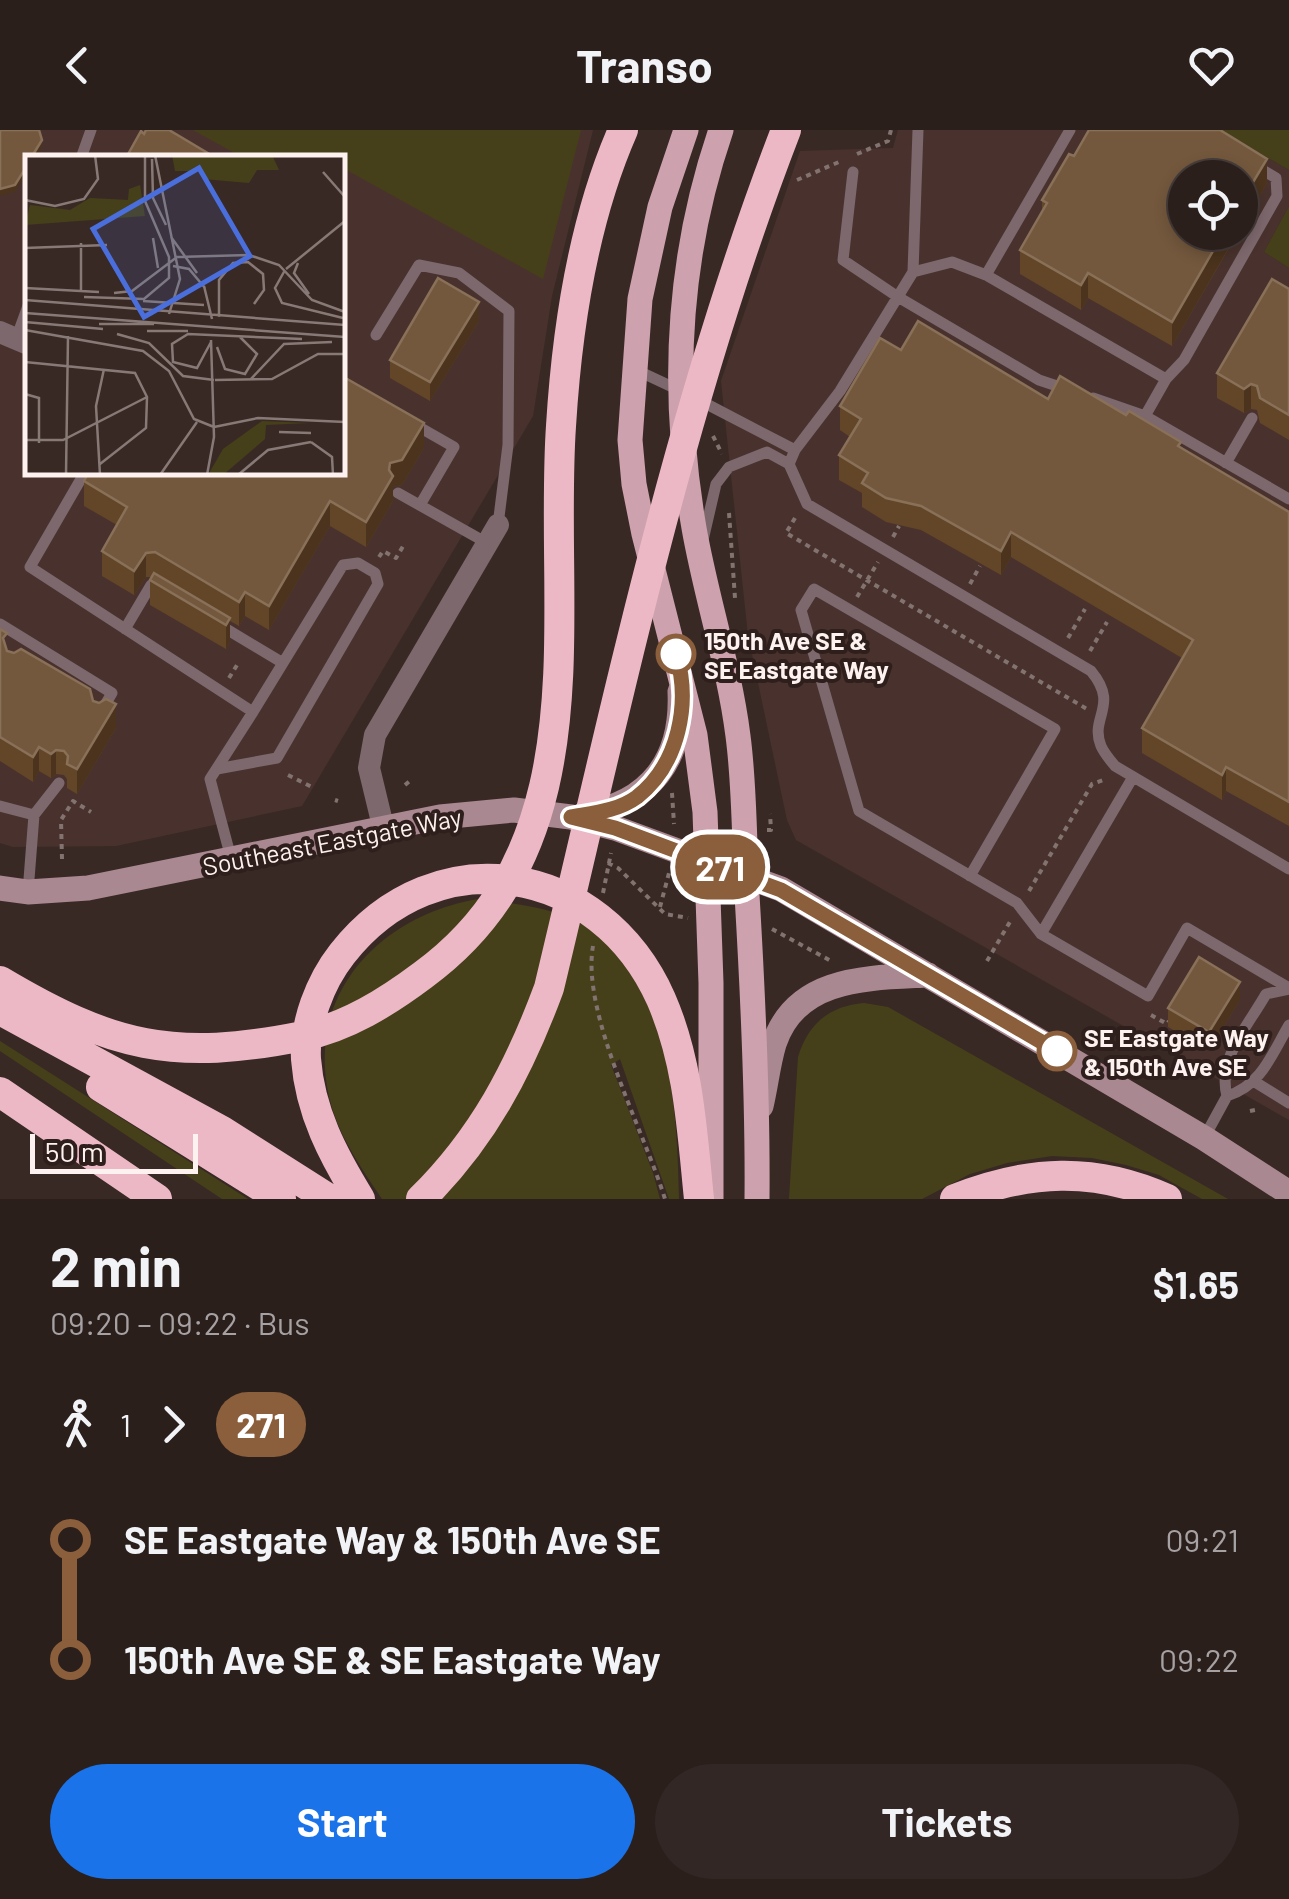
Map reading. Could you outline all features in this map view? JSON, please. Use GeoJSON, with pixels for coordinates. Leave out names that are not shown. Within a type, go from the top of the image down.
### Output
{"type":"FeatureCollection","features":[{"type":"Feature","properties":{"kind":"highway"},"geometry":{"type":"LineString","coordinates":[[0,980],[71,1022],[154,1046],[191,1049],[269,1043],[317,1033],[386,1001],[433,968],[496,900],[522,855],[538,814],[553,752],[560,426],[580,278],[623,130]]}},
{"type":"Feature","properties":{"kind":"highway"},"geometry":{"type":"LineString","coordinates":[[421,1199],[467,1149],[490,1116],[530,1038],[549,988],[694,406],[736,266],[786,130]]}},
{"type":"Feature","properties":{"kind":"highway"},"geometry":{"type":"LineString","coordinates":[[360,1199],[335,1158],[309,1086],[307,1033],[318,998],[332,967],[380,914],[412,893],[449,881],[486,878],[520,881],[555,892],[598,919],[638,960],[660,996],[678,1045],[693,1125],[699,1199]]}},
{"type":"Feature","properties":{"kind":"highway"},"geometry":{"type":"LineString","coordinates":[[0,1010],[259,1152],[329,1199]]}},
{"type":"Feature","properties":{"kind":"highway"},"geometry":{"type":"LineString","coordinates":[[0,1025],[281,1199]]}},
{"type":"Feature","properties":{"kind":"highway"},"geometry":{"type":"LineString","coordinates":[[0,1092],[157,1199]]}},
{"type":"Feature","properties":{"kind":"highway"},"geometry":{"type":"LineString","coordinates":[[955,1199],[996,1183],[1040,1176],[1109,1180],[1167,1199]]}},
{"type":"Feature","properties":{"kind":"main road"},"geometry":{"type":"LineString","coordinates":[[686,130],[648,253],[640,300],[630,440],[634,484],[695,735],[705,812],[713,1085],[711,1199]]}},
{"type":"Feature","properties":{"kind":"main road"},"geometry":{"type":"LineString","coordinates":[[722,130],[708,169],[688,262],[680,391],[691,508],[738,733],[745,798],[758,1199]]}},
{"type":"Feature","properties":{"kind":"main road"},"geometry":{"type":"LineString","coordinates":[[571,817],[612,810],[637,797],[666,764],[682,716],[679,662]]}},
{"type":"Feature","properties":{"kind":"main road","name":"Southeast Eastgate Way"},"geometry":{"type":"LineString","coordinates":[[0,888],[28,892],[88,888],[382,826],[514,810],[571,817],[615,828],[781,890],[1204,1138],[1289,1193]]}},
{"type":"Feature","properties":{"kind":"main road"},"geometry":{"type":"LineString","coordinates":[[758,1120],[775,1040],[807,998],[844,981],[928,975]]}},
{"type":"Feature","properties":{"kind":"street"},"geometry":{"type":"LineString","coordinates":[[382,826],[370,768],[375,735],[492,534]]}},
{"type":"Feature","properties":{"kind":"lane"},"geometry":{"type":"LineString","coordinates":[[82,155],[91,130]]}},
{"type":"Feature","properties":{"kind":"lane"},"geometry":{"type":"LineString","coordinates":[[788,464],[840,391],[913,272],[918,130]]}},
{"type":"Feature","properties":{"kind":"lane"},"geometry":{"type":"LineString","coordinates":[[986,275],[1070,130]]}},
{"type":"Feature","properties":{"kind":"lane"},"geometry":{"type":"LineString","coordinates":[[1145,416],[1166,379],[1184,360],[1278,196],[1276,178],[1244,158]]}},
{"type":"Feature","properties":{"kind":"lane"},"geometry":{"type":"LineString","coordinates":[[853,172],[843,260],[1040,380],[1145,416],[1289,499]]}},
{"type":"Feature","properties":{"kind":"lane"},"geometry":{"type":"LineString","coordinates":[[913,272],[952,262],[986,275],[1166,379]]}},
{"type":"Feature","properties":{"kind":"lane"},"geometry":{"type":"LineString","coordinates":[[376,335],[419,265],[459,273],[510,310],[508,445],[492,534],[398,492]]}},
{"type":"Feature","properties":{"kind":"lane"},"geometry":{"type":"LineString","coordinates":[[14,338],[25,313]]}},
{"type":"Feature","properties":{"kind":"lane"},"geometry":{"type":"LineString","coordinates":[[634,368],[796,450]]}},
{"type":"Feature","properties":{"kind":"lane"},"geometry":{"type":"LineString","coordinates":[[1226,463],[1252,418]]}},
{"type":"Feature","properties":{"kind":"lane"},"geometry":{"type":"LineString","coordinates":[[406,419],[454,447],[420,505]]}},
{"type":"Feature","properties":{"kind":"lane"},"geometry":{"type":"LineString","coordinates":[[700,554],[716,484],[729,467],[768,452],[788,464],[807,504],[1091,671],[1104,686],[1101,748],[1115,766],[1289,869]]}},
{"type":"Feature","properties":{"kind":"lane"},"geometry":{"type":"LineString","coordinates":[[83,475],[30,567],[253,712]]}},
{"type":"Feature","properties":{"kind":"lane"},"geometry":{"type":"LineString","coordinates":[[216,768],[278,758],[378,584],[375,573],[358,562],[343,565],[253,712],[216,768],[210,778],[232,860]]}},
{"type":"Feature","properties":{"kind":"lane"},"geometry":{"type":"LineString","coordinates":[[125,629],[151,585],[168,595]]}},
{"type":"Feature","properties":{"kind":"lane"},"geometry":{"type":"LineString","coordinates":[[970,876],[1054,730],[814,588],[802,610],[859,811],[970,876],[1017,903],[1042,934],[1148,996],[1187,928],[1289,988]]}},
{"type":"Feature","properties":{"kind":"lane"},"geometry":{"type":"LineString","coordinates":[[201,614],[283,662]]}},
{"type":"Feature","properties":{"kind":"lane"},"geometry":{"type":"LineString","coordinates":[[0,624],[112,693],[98,718]]}},
{"type":"Feature","properties":{"kind":"lane"},"geometry":{"type":"LineString","coordinates":[[21,655],[29,642]]}},
{"type":"Feature","properties":{"kind":"lane"},"geometry":{"type":"LineString","coordinates":[[1042,934],[1133,776]]}},
{"type":"Feature","properties":{"kind":"lane"},"geometry":{"type":"LineString","coordinates":[[28,892],[34,815],[59,783]]}},
{"type":"Feature","properties":{"kind":"lane"},"geometry":{"type":"LineString","coordinates":[[0,806],[34,815]]}},
{"type":"Feature","properties":{"kind":"lane"},"geometry":{"type":"LineString","coordinates":[[1227,1096],[1222,1078],[1226,1064],[1266,994],[1289,988]]}},
{"type":"Feature","properties":{"kind":"lane"},"geometry":{"type":"LineString","coordinates":[[1204,1138],[1227,1096],[1246,1090],[1255,1082],[1289,1025]]}},
{"type":"Feature","properties":{"kind":"lane"},"geometry":{"type":"LineString","coordinates":[[1255,1082],[1289,1103]]}},
{"type":"Feature","properties":{"kind":"path"},"geometry":{"type":"LineString","coordinates":[[856,154],[888,141],[891,130]]}},
{"type":"Feature","properties":{"kind":"path"},"geometry":{"type":"LineString","coordinates":[[792,182],[840,161]]}},
{"type":"Feature","properties":{"kind":"path"},"geometry":{"type":"LineString","coordinates":[[710,430],[723,456]]}},
{"type":"Feature","properties":{"kind":"path"},"geometry":{"type":"LineString","coordinates":[[795,518],[786,533],[1091,712]]}},
{"type":"Feature","properties":{"kind":"path"},"geometry":{"type":"LineString","coordinates":[[850,610],[899,526]]}},
{"type":"Feature","properties":{"kind":"path"},"geometry":{"type":"LineString","coordinates":[[377,560],[382,550],[396,558],[405,543]]}},
{"type":"Feature","properties":{"kind":"path"},"geometry":{"type":"LineString","coordinates":[[970,584],[980,566]]}},
{"type":"Feature","properties":{"kind":"path"},"geometry":{"type":"LineString","coordinates":[[1068,638],[1085,609]]}},
{"type":"Feature","properties":{"kind":"path"},"geometry":{"type":"LineString","coordinates":[[1090,651],[1107,622]]}},
{"type":"Feature","properties":{"kind":"path"},"geometry":{"type":"LineString","coordinates":[[228,679],[236,665]]}},
{"type":"Feature","properties":{"kind":"path"},"geometry":{"type":"LineString","coordinates":[[288,775],[309,786]]}},
{"type":"Feature","properties":{"kind":"path"},"geometry":{"type":"LineString","coordinates":[[1026,895],[1092,784],[1107,778]]}},
{"type":"Feature","properties":{"kind":"path"},"geometry":{"type":"LineString","coordinates":[[405,785],[411,780]]}},
{"type":"Feature","properties":{"kind":"path"},"geometry":{"type":"LineString","coordinates":[[62,859],[61,820],[73,801],[91,812]]}},
{"type":"Feature","properties":{"kind":"path"},"geometry":{"type":"LineString","coordinates":[[674,818],[675,806]]}},
{"type":"Feature","properties":{"kind":"path"},"geometry":{"type":"LineString","coordinates":[[601,904],[612,851]]}},
{"type":"Feature","properties":{"kind":"path"},"geometry":{"type":"LineString","coordinates":[[606,862],[618,868],[659,909],[674,917]]}},
{"type":"Feature","properties":{"kind":"path"},"geometry":{"type":"LineString","coordinates":[[659,909],[664,896]]}},
{"type":"Feature","properties":{"kind":"path"},"geometry":{"type":"LineString","coordinates":[[986,961],[1013,916]]}},
{"type":"Feature","properties":{"kind":"path"},"geometry":{"type":"LineString","coordinates":[[778,930],[834,962]]}},
{"type":"Feature","properties":{"kind":"path"},"geometry":{"type":"LineString","coordinates":[[595,937],[592,985],[603,1030],[665,1199]]}},
{"type":"Feature","properties":{"kind":"path"},"geometry":{"type":"LineString","coordinates":[[1151,1015],[1167,1024],[1174,1013]]}},
{"type":"Feature","properties":{"kind":"shaded area"},"geometry":{"type":"Polygon","coordinates":[[[0,130],[593,130],[552,296],[533,416],[302,806],[116,846],[13,847],[0,843],[0,130]]]}},
{"type":"Feature","properties":{"kind":"shaded area"},"geometry":{"type":"Polygon","coordinates":[[[193,130],[581,130],[543,279],[345,169],[345,155],[238,155],[193,130]]]}},
{"type":"Feature","properties":{"kind":"shaded area"},"geometry":{"type":"Polygon","coordinates":[[[898,130],[1220,130],[1289,170],[1289,206],[1264,252],[1289,268],[1289,1120],[796,840],[787,820],[748,635],[721,381],[800,151],[893,148],[898,130]]]}},
{"type":"Feature","properties":{"kind":"shaded area"},"geometry":{"type":"Polygon","coordinates":[[[1220,130],[1289,130],[1289,170],[1220,130]]]}},
{"type":"Feature","properties":{"kind":"shaded area"},"geometry":{"type":"Polygon","coordinates":[[[1289,206],[1289,268],[1264,252],[1289,206]]]}},
{"type":"Feature","properties":{"kind":"shaded area"},"geometry":{"type":"Polygon","coordinates":[[[478,899],[542,909],[573,919],[604,937],[620,959],[651,1014],[669,1073],[679,1199],[669,1199],[620,1059],[611,1065],[660,1199],[382,1199],[348,1145],[333,1111],[325,1071],[327,1034],[337,1001],[354,971],[377,945],[407,924],[478,899]]]}},
{"type":"Feature","properties":{"kind":"shaded area"},"geometry":{"type":"Polygon","coordinates":[[[864,1003],[888,1007],[1228,1199],[1202,1199],[1159,1175],[1126,1165],[1052,1156],[970,1174],[922,1199],[789,1199],[802,1045],[814,1026],[830,1013],[864,1003]]]}},
{"type":"Feature","properties":{"kind":"shaded area"},"geometry":{"type":"Polygon","coordinates":[[[0,1041],[248,1199],[222,1199],[0,1051],[0,1041]]]}},
{"type":"Feature","properties":{"kind":"building"},"geometry":{"type":"Polygon","coordinates":[[[0,130],[39,130],[42,140],[33,155],[25,155],[25,169],[15,185],[0,189],[0,130]]]}},
{"type":"Feature","properties":{"kind":"building"},"geometry":{"type":"Polygon","coordinates":[[[146,130],[169,130],[211,155],[128,155],[141,131],[144,134],[146,130]]]}},
{"type":"Feature","properties":{"kind":"building"},"geometry":{"type":"Polygon","coordinates":[[[1089,130],[1220,130],[1267,159],[1258,174],[1258,160],[1168,160],[1168,250],[1214,250],[1172,322],[1088,273],[1081,285],[1020,250],[1047,203],[1042,200],[1069,154],[1074,156],[1089,130]]]}},
{"type":"Feature","properties":{"kind":"building"},"geometry":{"type":"Polygon","coordinates":[[[438,278],[479,302],[430,382],[390,360],[438,278]]]}},
{"type":"Feature","properties":{"kind":"building"},"geometry":{"type":"Polygon","coordinates":[[[1272,279],[1289,289],[1289,415],[1260,398],[1257,386],[1251,384],[1244,389],[1217,373],[1272,279]]]}},
{"type":"Feature","properties":{"kind":"building"},"geometry":{"type":"Polygon","coordinates":[[[918,321],[1048,399],[1060,376],[1126,415],[1129,411],[1181,442],[1178,446],[1289,512],[1289,802],[1226,767],[1222,775],[1142,728],[1193,640],[1011,532],[1001,551],[921,506],[886,498],[862,483],[868,473],[839,455],[861,419],[840,406],[880,338],[901,350],[918,321]]]}},
{"type":"Feature","properties":{"kind":"building"},"geometry":{"type":"Polygon","coordinates":[[[345,378],[424,423],[402,460],[390,463],[393,476],[366,522],[330,501],[269,606],[245,592],[239,602],[155,552],[146,553],[134,571],[102,551],[127,507],[84,481],[87,475],[345,475],[345,378]]]}},
{"type":"Feature","properties":{"kind":"building"},"geometry":{"type":"Polygon","coordinates":[[[154,573],[230,618],[226,625],[150,580],[154,573]]]}},
{"type":"Feature","properties":{"kind":"building"},"geometry":{"type":"Polygon","coordinates":[[[0,629],[7,633],[3,638],[7,651],[21,649],[90,689],[93,701],[106,699],[116,704],[77,769],[67,764],[64,751],[51,754],[39,747],[33,757],[0,737],[0,629]]]}},
{"type":"Feature","properties":{"kind":"building"},"geometry":{"type":"Polygon","coordinates":[[[1199,957],[1240,982],[1209,1032],[1168,1008],[1199,957]]]}},
{"type":"Feature","properties":{"kind":"bus line","name":"271"},"geometry":{"type":"LineString","coordinates":[[676,654],[682,716],[666,764],[637,797],[612,810],[571,817],[615,828],[781,890],[1057,1051]]}},
{"type":"Feature","properties":{"kind":"place","name":"150th Ave SE & SE Eastgate Way"},"geometry":{"type":"Point","coordinates":[676,654]}},
{"type":"Feature","properties":{"kind":"place","name":"SE Eastgate Way & 150th Ave SE"},"geometry":{"type":"Point","coordinates":[1057,1051]}}]}
